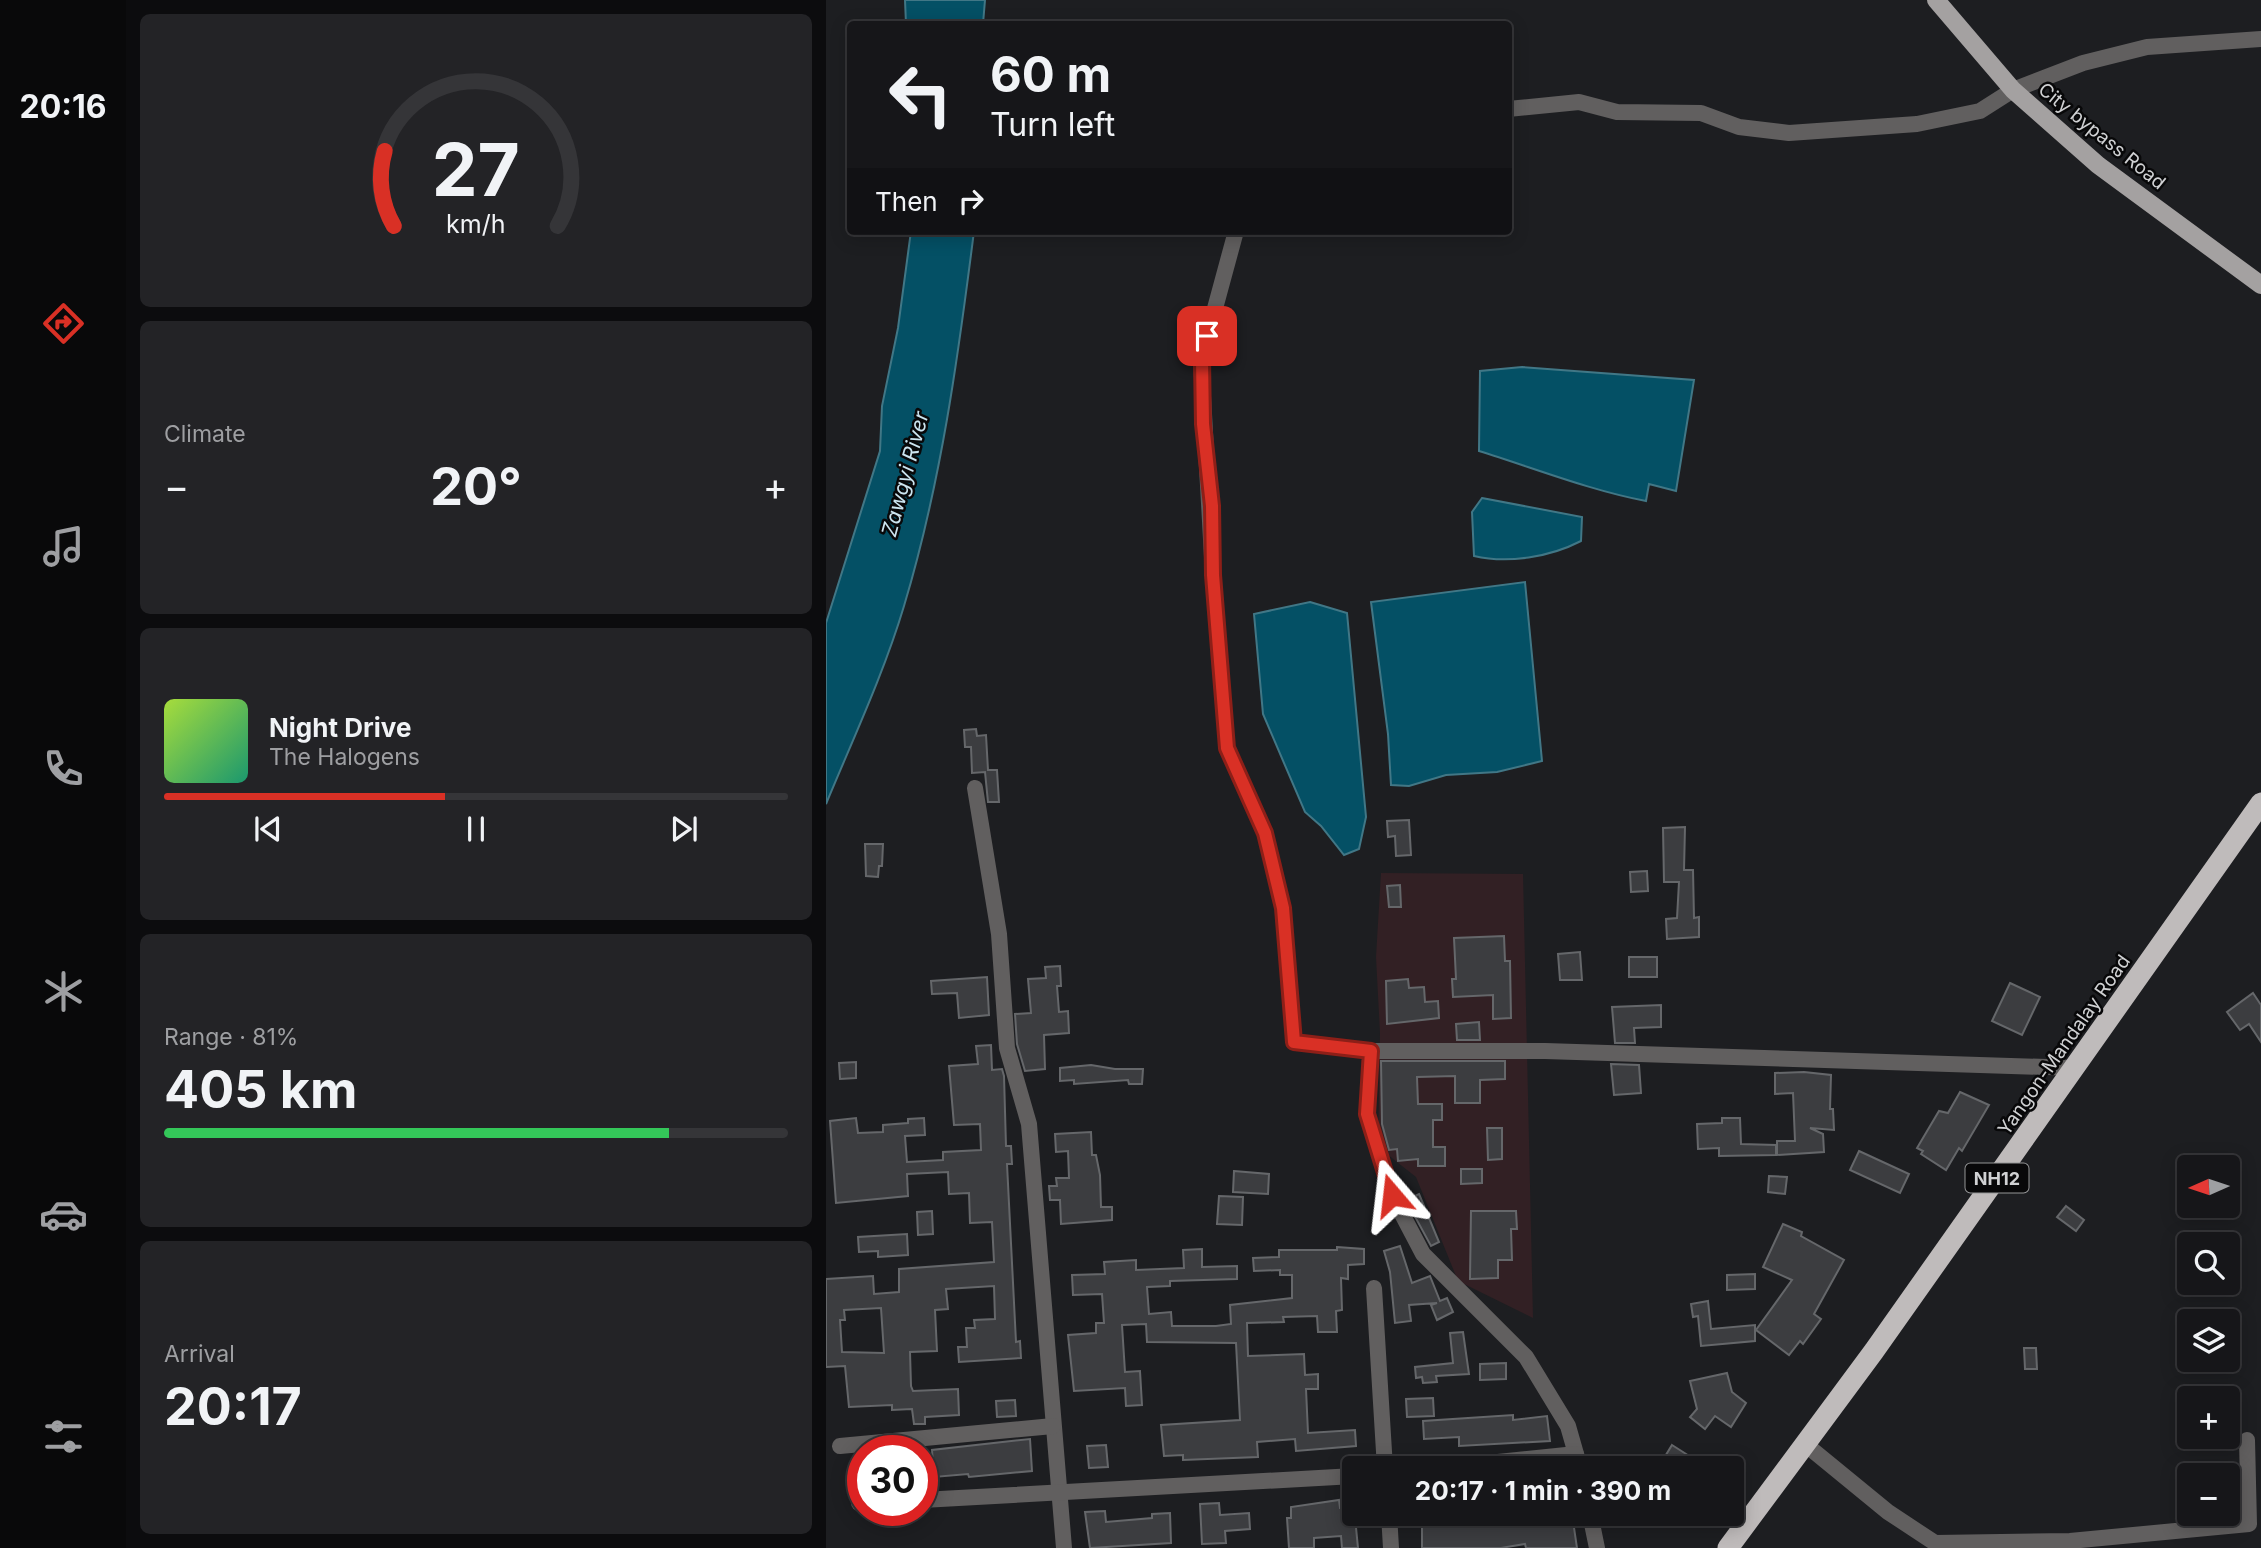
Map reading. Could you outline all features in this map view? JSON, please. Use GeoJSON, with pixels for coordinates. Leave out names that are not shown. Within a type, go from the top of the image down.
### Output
{"type":"FeatureCollection","features":[{"type":"Feature","properties":{"kind":"highway","name":"Yangon-Mandalay Road"},"geometry":{"type":"LineString","coordinates":[[1728,1548],[2076,1068],[2261,803]]}},
{"type":"Feature","properties":{"kind":"main road","name":"City bypass Road"},"geometry":{"type":"LineString","coordinates":[[1936,0],[2013,90],[2098,165],[2261,285]]}},
{"type":"Feature","properties":{"kind":"street"},"geometry":{"type":"LineString","coordinates":[[1512,109],[1579,102],[1617,112],[1701,113],[1739,127],[1789,133],[1917,124],[1980,111],[2013,90],[2084,63],[2147,47],[2261,39]]}},
{"type":"Feature","properties":{"kind":"street"},"geometry":{"type":"LineString","coordinates":[[1235,235],[1202,360],[1227,748],[1265,833],[1283,908],[1294,1042],[1371,1051],[1545,1051],[2076,1068]]}},
{"type":"Feature","properties":{"kind":"street"},"geometry":{"type":"LineString","coordinates":[[975,788],[999,934],[1007,1048],[1029,1124],[1064,1548]]}},
{"type":"Feature","properties":{"kind":"street"},"geometry":{"type":"LineString","coordinates":[[1371,1051],[1367,1114],[1392,1195],[1423,1254],[1526,1357],[1568,1426],[1577,1456]]}},
{"type":"Feature","properties":{"kind":"street"},"geometry":{"type":"LineString","coordinates":[[1374,1288],[1384,1456]]}},
{"type":"Feature","properties":{"kind":"street"},"geometry":{"type":"LineString","coordinates":[[840,1446],[1053,1426]]}},
{"type":"Feature","properties":{"kind":"street"},"geometry":{"type":"LineString","coordinates":[[1805,1444],[1888,1512],[1936,1543],[2062,1545],[2249,1524],[2247,1440]]}},
{"type":"Feature","properties":{"kind":"street"},"geometry":{"type":"LineString","coordinates":[[938,1499],[1342,1477]]}},
{"type":"Feature","properties":{"kind":"street"},"geometry":{"type":"LineString","coordinates":[[1390,1526],[1391,1548]]}},
{"type":"Feature","properties":{"kind":"street"},"geometry":{"type":"LineString","coordinates":[[1592,1526],[1597,1548]]}},
{"type":"Feature","properties":{"kind":"shaded area"},"geometry":{"type":"Polygon","coordinates":[[[1381,873],[1523,874],[1533,1318],[1458,1281],[1416,1177],[1378,1147],[1380,1033],[1376,957],[1381,873]]]}},
{"type":"Feature","properties":{"kind":"water"},"geometry":{"type":"Polygon","coordinates":[[[905,0],[985,0],[983,21],[906,21],[905,0]]]}},
{"type":"Feature","properties":{"kind":"water","name":"Zawgyi River"},"geometry":{"type":"Polygon","coordinates":[[[910,235],[973,235],[955,373],[917,560],[878,681],[826,804],[826,623],[880,451],[882,406],[898,328],[910,235]]]}},
{"type":"Feature","properties":{"kind":"water"},"geometry":{"type":"Polygon","coordinates":[[[1522,367],[1694,380],[1676,491],[1649,484],[1646,501],[1583,485],[1479,451],[1480,371],[1522,367]]]}},
{"type":"Feature","properties":{"kind":"water"},"geometry":{"type":"Polygon","coordinates":[[[1482,498],[1582,517],[1581,541],[1529,558],[1474,556],[1472,512],[1482,498]]]}},
{"type":"Feature","properties":{"kind":"water"},"geometry":{"type":"Polygon","coordinates":[[[1525,582],[1542,761],[1497,772],[1446,775],[1409,786],[1391,785],[1388,734],[1371,602],[1525,582]]]}},
{"type":"Feature","properties":{"kind":"water"},"geometry":{"type":"Polygon","coordinates":[[[1310,602],[1347,613],[1366,817],[1359,849],[1344,855],[1321,826],[1305,812],[1263,714],[1254,614],[1310,602]]]}},
{"type":"Feature","properties":{"kind":"building"},"geometry":{"type":"Polygon","coordinates":[[[976,729],[977,736],[986,735],[988,770],[997,770],[999,802],[988,802],[985,772],[972,773],[971,747],[965,747],[964,730],[976,729]]]}},
{"type":"Feature","properties":{"kind":"building"},"geometry":{"type":"Polygon","coordinates":[[[1409,820],[1411,855],[1396,856],[1395,836],[1388,837],[1387,821],[1409,820]]]}},
{"type":"Feature","properties":{"kind":"building"},"geometry":{"type":"Polygon","coordinates":[[[1685,827],[1684,870],[1693,870],[1694,918],[1699,917],[1699,937],[1667,939],[1666,919],[1677,918],[1679,882],[1664,882],[1663,828],[1685,827]]]}},
{"type":"Feature","properties":{"kind":"building"},"geometry":{"type":"Polygon","coordinates":[[[865,844],[883,844],[882,866],[879,866],[878,877],[866,876],[865,844]]]}},
{"type":"Feature","properties":{"kind":"building"},"geometry":{"type":"Polygon","coordinates":[[[1647,871],[1648,891],[1631,892],[1630,872],[1647,871]]]}},
{"type":"Feature","properties":{"kind":"building"},"geometry":{"type":"Polygon","coordinates":[[[1400,885],[1401,907],[1389,907],[1387,886],[1400,885]]]}},
{"type":"Feature","properties":{"kind":"building"},"geometry":{"type":"Polygon","coordinates":[[[1504,936],[1505,961],[1510,961],[1511,1018],[1493,1019],[1493,995],[1453,997],[1452,979],[1456,979],[1454,938],[1504,936]]]}},
{"type":"Feature","properties":{"kind":"building"},"geometry":{"type":"Polygon","coordinates":[[[1580,952],[1582,980],[1560,980],[1558,954],[1580,952]]]}},
{"type":"Feature","properties":{"kind":"building"},"geometry":{"type":"Polygon","coordinates":[[[1629,957],[1657,957],[1657,977],[1629,977],[1629,957]]]}},
{"type":"Feature","properties":{"kind":"building"},"geometry":{"type":"Polygon","coordinates":[[[1060,966],[1061,986],[1057,986],[1059,1012],[1068,1011],[1069,1033],[1044,1035],[1045,1069],[1025,1071],[1017,1044],[1015,1014],[1031,1013],[1028,979],[1046,978],[1045,967],[1060,966]]]}},
{"type":"Feature","properties":{"kind":"building"},"geometry":{"type":"Polygon","coordinates":[[[987,977],[989,1015],[959,1018],[957,993],[932,994],[931,981],[987,977]]]}},
{"type":"Feature","properties":{"kind":"building"},"geometry":{"type":"Polygon","coordinates":[[[1408,979],[1409,988],[1424,987],[1425,1002],[1438,1001],[1439,1018],[1387,1024],[1386,981],[1408,979]]]}},
{"type":"Feature","properties":{"kind":"building"},"geometry":{"type":"Polygon","coordinates":[[[2010,983],[2040,997],[2022,1035],[1992,1021],[2010,983]]]}},
{"type":"Feature","properties":{"kind":"building"},"geometry":{"type":"Polygon","coordinates":[[[2253,993],[2261,1005],[2261,1042],[2249,1024],[2240,1030],[2227,1012],[2253,993]]]}},
{"type":"Feature","properties":{"kind":"building"},"geometry":{"type":"Polygon","coordinates":[[[1661,1005],[1661,1027],[1634,1028],[1635,1043],[1615,1043],[1612,1007],[1661,1005]]]}},
{"type":"Feature","properties":{"kind":"building"},"geometry":{"type":"Polygon","coordinates":[[[1479,1022],[1480,1040],[1457,1040],[1456,1024],[1479,1022]]]}},
{"type":"Feature","properties":{"kind":"building"},"geometry":{"type":"Polygon","coordinates":[[[991,1045],[992,1070],[1002,1069],[1004,1076],[1006,1146],[1011,1146],[1012,1164],[1007,1164],[1016,1342],[1020,1341],[1021,1358],[959,1362],[958,1347],[967,1347],[966,1328],[975,1328],[974,1320],[995,1319],[994,1286],[946,1289],[948,1309],[935,1310],[937,1351],[910,1352],[911,1386],[913,1391],[958,1389],[959,1415],[925,1417],[925,1424],[914,1424],[912,1409],[892,1410],[892,1405],[849,1407],[845,1366],[826,1367],[826,1279],[873,1276],[874,1294],[899,1292],[899,1269],[994,1262],[992,1222],[970,1223],[969,1193],[949,1194],[948,1172],[907,1174],[908,1196],[836,1203],[830,1121],[856,1118],[858,1133],[883,1132],[883,1125],[908,1123],[908,1119],[924,1118],[925,1135],[905,1136],[907,1162],[943,1160],[943,1152],[981,1150],[980,1124],[954,1125],[949,1066],[978,1064],[976,1046],[991,1045]],[[881,1308],[844,1310],[845,1320],[840,1320],[842,1352],[884,1353],[881,1308]]]}},
{"type":"Feature","properties":{"kind":"building"},"geometry":{"type":"Polygon","coordinates":[[[1381,1061],[1505,1061],[1505,1079],[1480,1080],[1480,1103],[1455,1103],[1455,1076],[1417,1077],[1418,1104],[1442,1104],[1442,1120],[1433,1120],[1433,1147],[1445,1147],[1445,1166],[1418,1166],[1418,1159],[1398,1161],[1397,1149],[1389,1150],[1382,1124],[1381,1061]]]}},
{"type":"Feature","properties":{"kind":"building"},"geometry":{"type":"Polygon","coordinates":[[[856,1062],[856,1078],[840,1079],[839,1063],[856,1062]]]}},
{"type":"Feature","properties":{"kind":"building"},"geometry":{"type":"Polygon","coordinates":[[[1611,1064],[1639,1065],[1641,1093],[1614,1095],[1611,1064]]]}},
{"type":"Feature","properties":{"kind":"building"},"geometry":{"type":"Polygon","coordinates":[[[1091,1065],[1115,1069],[1143,1069],[1142,1084],[1129,1084],[1128,1080],[1074,1084],[1074,1080],[1060,1081],[1060,1068],[1091,1065]]]}},
{"type":"Feature","properties":{"kind":"building"},"geometry":{"type":"Polygon","coordinates":[[[1775,1073],[1831,1075],[1830,1109],[1833,1109],[1834,1130],[1810,1128],[1823,1134],[1824,1152],[1777,1155],[1777,1141],[1795,1141],[1793,1093],[1775,1094],[1775,1073]]]}},
{"type":"Feature","properties":{"kind":"building"},"geometry":{"type":"Polygon","coordinates":[[[1960,1092],[1989,1105],[1962,1151],[1959,1148],[1946,1170],[1921,1154],[1923,1151],[1917,1148],[1939,1111],[1948,1113],[1960,1092]]]}},
{"type":"Feature","properties":{"kind":"building"},"geometry":{"type":"Polygon","coordinates":[[[1722,1118],[1740,1118],[1741,1144],[1776,1145],[1776,1155],[1719,1156],[1719,1148],[1698,1149],[1697,1124],[1722,1123],[1722,1118]]]}},
{"type":"Feature","properties":{"kind":"building"},"geometry":{"type":"Polygon","coordinates":[[[1487,1128],[1502,1128],[1502,1159],[1488,1160],[1487,1128]]]}},
{"type":"Feature","properties":{"kind":"building"},"geometry":{"type":"Polygon","coordinates":[[[1091,1132],[1092,1155],[1096,1155],[1100,1175],[1101,1207],[1112,1207],[1112,1220],[1061,1224],[1060,1200],[1050,1200],[1049,1186],[1057,1186],[1056,1178],[1069,1178],[1068,1151],[1056,1152],[1055,1134],[1091,1132]]]}},
{"type":"Feature","properties":{"kind":"building"},"geometry":{"type":"Polygon","coordinates":[[[1859,1151],[1909,1174],[1900,1193],[1850,1170],[1859,1151]]]}},
{"type":"Feature","properties":{"kind":"building"},"geometry":{"type":"Polygon","coordinates":[[[1461,1169],[1482,1169],[1482,1183],[1461,1184],[1461,1169]]]}},
{"type":"Feature","properties":{"kind":"building"},"geometry":{"type":"Polygon","coordinates":[[[1234,1171],[1269,1174],[1268,1194],[1233,1192],[1234,1171]]]}},
{"type":"Feature","properties":{"kind":"building"},"geometry":{"type":"Polygon","coordinates":[[[1769,1176],[1787,1177],[1785,1194],[1768,1192],[1769,1176]]]}},
{"type":"Feature","properties":{"kind":"building"},"geometry":{"type":"Polygon","coordinates":[[[1419,1194],[1439,1242],[1431,1246],[1406,1200],[1419,1194]]]}},
{"type":"Feature","properties":{"kind":"building"},"geometry":{"type":"Polygon","coordinates":[[[1219,1196],[1243,1197],[1242,1225],[1217,1224],[1219,1196]]]}},
{"type":"Feature","properties":{"kind":"building"},"geometry":{"type":"Polygon","coordinates":[[[2066,1206],[2084,1220],[2076,1231],[2057,1217],[2066,1206]]]}},
{"type":"Feature","properties":{"kind":"building"},"geometry":{"type":"Polygon","coordinates":[[[932,1211],[933,1234],[918,1235],[917,1212],[932,1211]]]}},
{"type":"Feature","properties":{"kind":"building"},"geometry":{"type":"Polygon","coordinates":[[[1471,1211],[1516,1211],[1517,1229],[1511,1229],[1512,1260],[1498,1260],[1498,1278],[1470,1279],[1471,1211]]]}},
{"type":"Feature","properties":{"kind":"building"},"geometry":{"type":"Polygon","coordinates":[[[1783,1224],[1802,1232],[1801,1236],[1844,1260],[1814,1314],[1821,1319],[1803,1344],[1800,1341],[1789,1355],[1756,1330],[1792,1280],[1763,1267],[1783,1224]]]}},
{"type":"Feature","properties":{"kind":"building"},"geometry":{"type":"Polygon","coordinates":[[[907,1234],[908,1255],[878,1257],[878,1251],[859,1252],[858,1237],[907,1234]]]}},
{"type":"Feature","properties":{"kind":"building"},"geometry":{"type":"Polygon","coordinates":[[[1400,1246],[1412,1283],[1430,1276],[1440,1301],[1447,1298],[1453,1312],[1437,1320],[1431,1305],[1437,1303],[1409,1305],[1411,1321],[1395,1323],[1390,1272],[1384,1251],[1400,1246]]]}},
{"type":"Feature","properties":{"kind":"building"},"geometry":{"type":"Polygon","coordinates":[[[1337,1247],[1364,1249],[1364,1264],[1348,1265],[1348,1279],[1341,1278],[1342,1310],[1336,1311],[1337,1332],[1318,1332],[1317,1316],[1283,1317],[1284,1322],[1247,1323],[1248,1356],[1304,1354],[1305,1375],[1318,1374],[1318,1389],[1306,1389],[1308,1433],[1355,1430],[1356,1446],[1296,1451],[1295,1439],[1257,1442],[1258,1457],[1183,1460],[1183,1455],[1164,1456],[1161,1425],[1240,1420],[1236,1343],[1147,1342],[1146,1324],[1122,1325],[1125,1372],[1140,1371],[1142,1405],[1126,1406],[1125,1388],[1074,1391],[1068,1335],[1096,1333],[1096,1323],[1104,1323],[1102,1294],[1073,1295],[1072,1275],[1105,1274],[1104,1262],[1136,1260],[1136,1270],[1184,1268],[1183,1250],[1202,1249],[1202,1267],[1237,1266],[1237,1279],[1170,1281],[1170,1286],[1147,1287],[1149,1314],[1171,1312],[1172,1326],[1216,1326],[1231,1324],[1230,1305],[1292,1298],[1292,1275],[1280,1275],[1280,1270],[1254,1271],[1253,1258],[1279,1257],[1279,1250],[1337,1250],[1337,1247]]]}},
{"type":"Feature","properties":{"kind":"building"},"geometry":{"type":"Polygon","coordinates":[[[1755,1274],[1755,1289],[1727,1290],[1727,1275],[1755,1274]]]}},
{"type":"Feature","properties":{"kind":"building"},"geometry":{"type":"Polygon","coordinates":[[[1708,1301],[1711,1329],[1755,1325],[1755,1341],[1701,1346],[1698,1316],[1693,1317],[1691,1304],[1708,1301]]]}},
{"type":"Feature","properties":{"kind":"building"},"geometry":{"type":"Polygon","coordinates":[[[1463,1332],[1469,1374],[1436,1376],[1437,1382],[1423,1383],[1422,1377],[1416,1378],[1415,1367],[1453,1363],[1450,1333],[1463,1332]]]}},
{"type":"Feature","properties":{"kind":"building"},"geometry":{"type":"Polygon","coordinates":[[[2024,1348],[2036,1348],[2037,1369],[2025,1369],[2024,1348]]]}},
{"type":"Feature","properties":{"kind":"building"},"geometry":{"type":"Polygon","coordinates":[[[1506,1363],[1506,1379],[1480,1380],[1480,1364],[1506,1363]]]}},
{"type":"Feature","properties":{"kind":"building"},"geometry":{"type":"Polygon","coordinates":[[[1727,1373],[1732,1392],[1746,1403],[1731,1427],[1715,1416],[1705,1429],[1690,1417],[1697,1409],[1690,1381],[1727,1373]]]}},
{"type":"Feature","properties":{"kind":"building"},"geometry":{"type":"Polygon","coordinates":[[[1433,1398],[1434,1416],[1407,1417],[1406,1399],[1433,1398]]]}},
{"type":"Feature","properties":{"kind":"building"},"geometry":{"type":"Polygon","coordinates":[[[1015,1400],[1016,1416],[997,1417],[996,1401],[1015,1400]]]}},
{"type":"Feature","properties":{"kind":"building"},"geometry":{"type":"Polygon","coordinates":[[[1513,1415],[1513,1420],[1547,1416],[1550,1441],[1459,1446],[1459,1437],[1424,1439],[1423,1421],[1513,1415]]]}},
{"type":"Feature","properties":{"kind":"building"},"geometry":{"type":"Polygon","coordinates":[[[1030,1439],[1032,1471],[969,1477],[968,1474],[938,1477],[938,1449],[1030,1439]]]}},
{"type":"Feature","properties":{"kind":"building"},"geometry":{"type":"Polygon","coordinates":[[[1106,1445],[1108,1467],[1089,1468],[1087,1446],[1106,1445]]]}},
{"type":"Feature","properties":{"kind":"building"},"geometry":{"type":"Polygon","coordinates":[[[1672,1445],[1689,1456],[1665,1456],[1672,1445]]]}},
{"type":"Feature","properties":{"kind":"building"},"geometry":{"type":"Polygon","coordinates":[[[1339,1500],[1342,1526],[1356,1526],[1358,1548],[1342,1548],[1341,1536],[1314,1538],[1314,1548],[1289,1548],[1287,1518],[1291,1518],[1291,1507],[1339,1500]]]}},
{"type":"Feature","properties":{"kind":"building"},"geometry":{"type":"Polygon","coordinates":[[[1219,1503],[1220,1515],[1249,1513],[1250,1529],[1225,1531],[1226,1543],[1202,1544],[1200,1504],[1219,1503]]]}},
{"type":"Feature","properties":{"kind":"building"},"geometry":{"type":"Polygon","coordinates":[[[1105,1511],[1106,1522],[1152,1518],[1152,1514],[1170,1513],[1171,1543],[1090,1548],[1085,1512],[1105,1511]]]}},
{"type":"Feature","properties":{"kind":"building"},"geometry":{"type":"Polygon","coordinates":[[[1422,1526],[1574,1526],[1577,1548],[1526,1548],[1525,1544],[1501,1548],[1422,1548],[1422,1526]]]}},
{"type":"Feature","properties":{"kind":"route"},"geometry":{"type":"LineString","coordinates":[[1207,336],[1202,360],[1203,424],[1212,506],[1213,575],[1227,748],[1265,833],[1283,908],[1294,1042],[1371,1051],[1367,1114],[1392,1195]]}}]}
